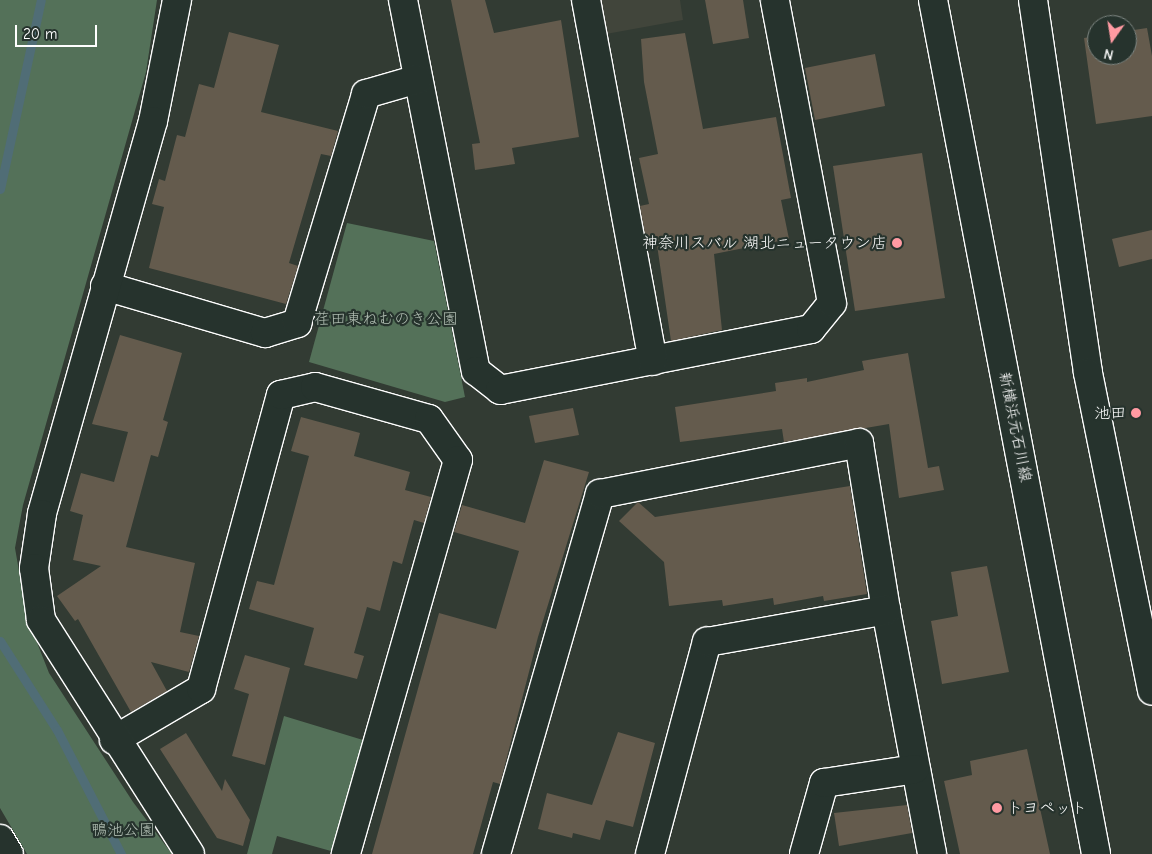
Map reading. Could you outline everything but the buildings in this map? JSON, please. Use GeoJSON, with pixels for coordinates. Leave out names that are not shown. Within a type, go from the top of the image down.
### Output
{"type":"FeatureCollection","features":[{"type":"Feature","properties":{"kind":"street"},"geometry":{"type":"LineString","coordinates":[[176,0],[153,121],[42,514],[34,568],[41,620],[114,740],[190,854]]}},
{"type":"Feature","properties":{"kind":"street"},"geometry":{"type":"LineString","coordinates":[[404,0],[476,371],[500,390],[811,329],[832,303],[775,0]]}},
{"type":"Feature","properties":{"kind":"street"},"geometry":{"type":"LineString","coordinates":[[586,0],[653,360]]}},
{"type":"Feature","properties":{"kind":"street","name":"新横浜元石川線"},"geometry":{"type":"LineString","coordinates":[[934,0],[1096,854]]}},
{"type":"Feature","properties":{"kind":"street"},"geometry":{"type":"LineString","coordinates":[[1033,0],[1088,373],[1152,691]]}},
{"type":"Feature","properties":{"kind":"street"},"geometry":{"type":"LineString","coordinates":[[105,286],[265,333],[297,324],[366,94],[418,79]]}},
{"type":"Feature","properties":{"kind":"street"},"geometry":{"type":"LineString","coordinates":[[114,740],[200,689],[281,395],[315,387],[429,418],[458,460],[346,854]]}},
{"type":"Feature","properties":{"kind":"street"},"geometry":{"type":"LineString","coordinates":[[496,854],[600,494],[859,443],[886,610],[932,854]]}},
{"type":"Feature","properties":{"kind":"street"},"geometry":{"type":"LineString","coordinates":[[650,854],[707,642],[886,610]]}},
{"type":"Feature","properties":{"kind":"street"},"geometry":{"type":"LineString","coordinates":[[804,854],[824,783],[915,769]]}},
{"type":"Feature","properties":{"kind":"street"},"geometry":{"type":"LineString","coordinates":[[0,839],[9,854]]}},
{"type":"Feature","properties":{"kind":"shaded area"},"geometry":{"type":"Polygon","coordinates":[[[599,0],[680,0],[683,20],[606,34],[599,0]]]}},
{"type":"Feature","properties":{"kind":"green space","name":"鴨池公園"},"geometry":{"type":"Polygon","coordinates":[[[0,0],[157,0],[146,72],[23,505],[15,548],[27,617],[49,673],[133,802],[172,854],[27,854],[0,808],[0,0]]]}},
{"type":"Feature","properties":{"kind":"green space","name":"荏田東ねむのき公園"},"geometry":{"type":"Polygon","coordinates":[[[347,223],[434,241],[465,397],[445,402],[309,362],[347,223]]]}},
{"type":"Feature","properties":{"kind":"green space"},"geometry":{"type":"Polygon","coordinates":[[[284,716],[363,740],[331,851],[277,836],[272,854],[247,854],[284,716]]]}},
{"type":"Feature","properties":{"kind":"waterway"},"geometry":{"type":"LineString","coordinates":[[0,189],[41,0]]}},
{"type":"Feature","properties":{"kind":"waterway"},"geometry":{"type":"LineString","coordinates":[[0,641],[57,730],[121,854]]}},
{"type":"Feature","properties":{"kind":"place","name":"神奈川スバル 湖北ニュータウン店"},"geometry":{"type":"Point","coordinates":[897,243]}},
{"type":"Feature","properties":{"kind":"place","name":"池田"},"geometry":{"type":"Point","coordinates":[1136,413]}},
{"type":"Feature","properties":{"kind":"place","name":"トヨペット"},"geometry":{"type":"Point","coordinates":[997,808]}}]}
